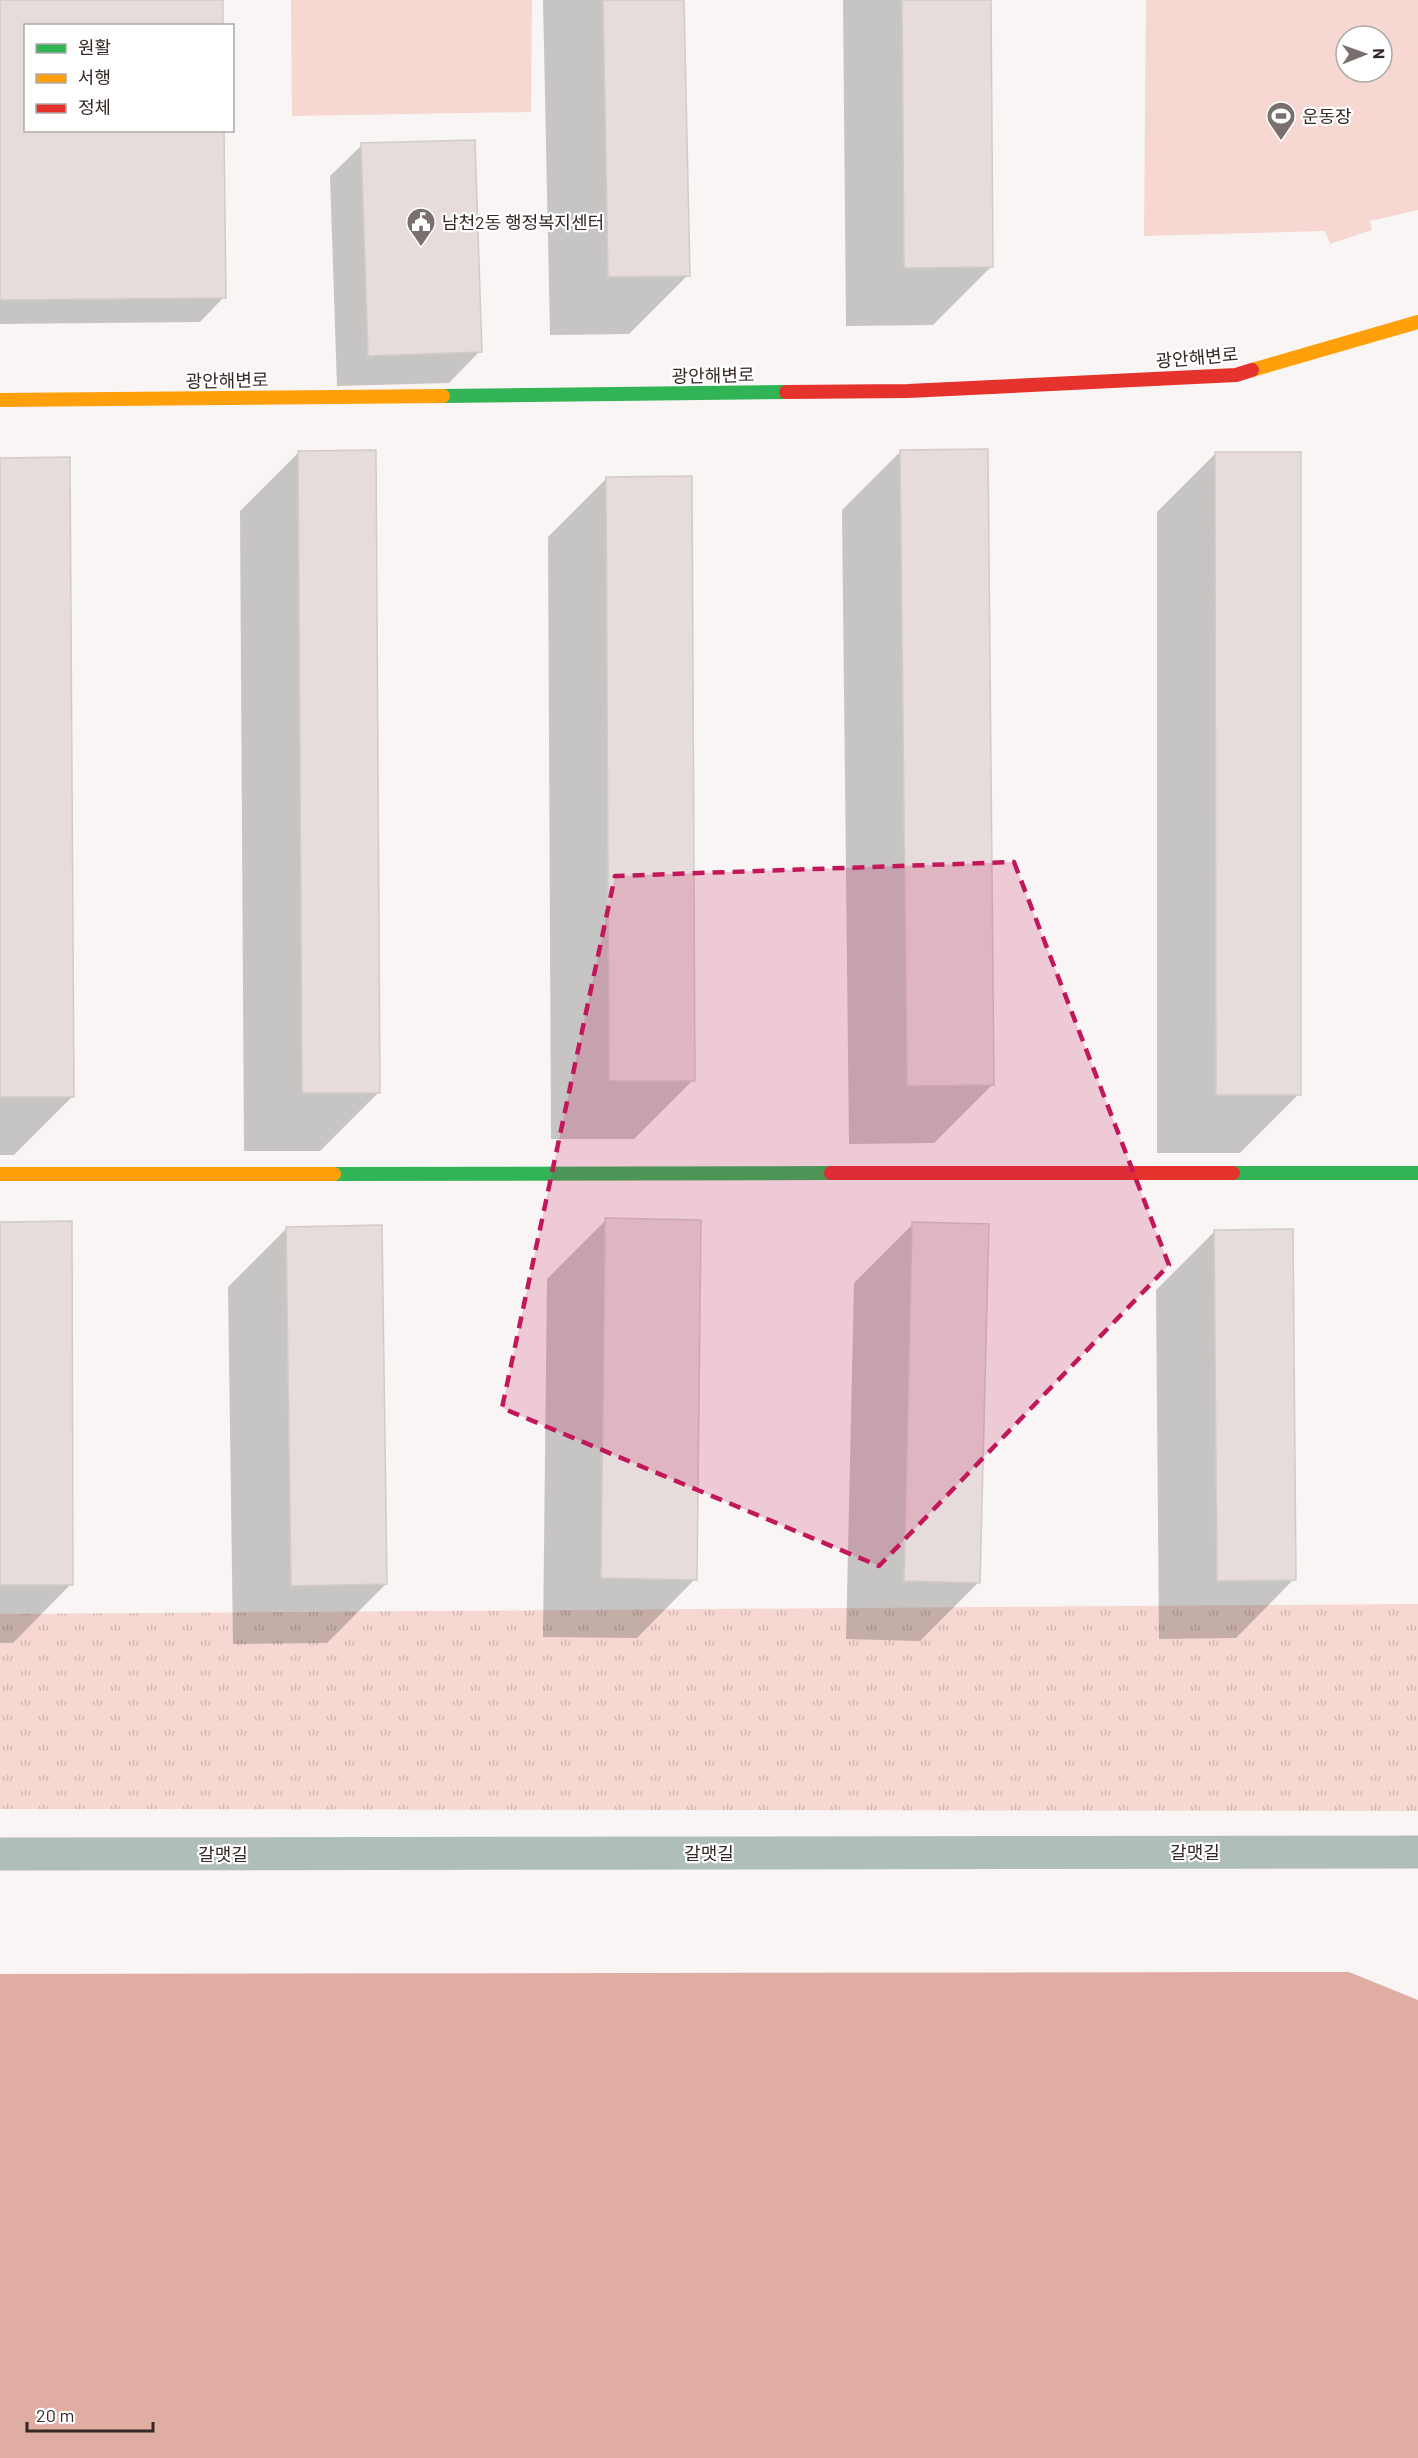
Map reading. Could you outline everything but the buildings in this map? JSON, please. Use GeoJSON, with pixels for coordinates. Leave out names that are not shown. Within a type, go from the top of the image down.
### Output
{"type":"FeatureCollection","features":[{"type":"Feature","properties":{"kind":"main road","name":"광안해변로"},"geometry":{"type":"LineString","coordinates":[[0,400],[908,391],[1236,375],[1418,322]]}},
{"type":"Feature","properties":{"kind":"main road"},"geometry":{"type":"LineString","coordinates":[[0,1174],[1418,1173]]}},
{"type":"Feature","properties":{"kind":"street","name":"갈맷길"},"geometry":{"type":"LineString","coordinates":[[0,1854],[1418,1852]]}},
{"type":"Feature","properties":{"kind":"highlighted area"},"geometry":{"type":"Polygon","coordinates":[[[1014,862],[1169,1265],[879,1566],[502,1408],[615,876],[1014,862]]]}},
{"type":"Feature","properties":{"kind":"green space"},"geometry":{"type":"Polygon","coordinates":[[[291,0],[532,0],[531,112],[292,116],[291,0]]]}},
{"type":"Feature","properties":{"kind":"green space","name":"운동장"},"geometry":{"type":"Polygon","coordinates":[[[1146,0],[1418,0],[1418,210],[1370,221],[1372,230],[1330,244],[1325,231],[1144,236],[1146,0]]]}},
{"type":"Feature","properties":{"kind":"green space"},"geometry":{"type":"Polygon","coordinates":[[[1418,1604],[1418,1811],[0,1809],[0,1614],[1418,1604]]]}},
{"type":"Feature","properties":{"kind":"shaded area"},"geometry":{"type":"Polygon","coordinates":[[[1349,1972],[1418,2000],[1418,2458],[0,2458],[0,1974],[1349,1972]]]}},
{"type":"Feature","properties":{"kind":"traffic: fast"},"geometry":{"type":"LineString","coordinates":[[443,396],[786,392]]}},
{"type":"Feature","properties":{"kind":"traffic: fast"},"geometry":{"type":"LineString","coordinates":[[334,1174],[831,1173]]}},
{"type":"Feature","properties":{"kind":"traffic: fast"},"geometry":{"type":"LineString","coordinates":[[1233,1173],[1418,1173]]}},
{"type":"Feature","properties":{"kind":"traffic: slow"},"geometry":{"type":"LineString","coordinates":[[1252,370],[1418,322]]}},
{"type":"Feature","properties":{"kind":"traffic: slow"},"geometry":{"type":"LineString","coordinates":[[0,400],[443,396]]}},
{"type":"Feature","properties":{"kind":"traffic: slow"},"geometry":{"type":"LineString","coordinates":[[0,1174],[334,1174]]}},
{"type":"Feature","properties":{"kind":"traffic: jam"},"geometry":{"type":"LineString","coordinates":[[786,392],[908,391],[1236,375],[1252,370]]}},
{"type":"Feature","properties":{"kind":"traffic: jam"},"geometry":{"type":"LineString","coordinates":[[831,1173],[1233,1173]]}},
{"type":"Feature","properties":{"kind":"place","name":"운동장"},"geometry":{"type":"Point","coordinates":[1281,142]}},
{"type":"Feature","properties":{"kind":"place","name":"남천2동 행정복지센터"},"geometry":{"type":"Point","coordinates":[421,248]}}]}
